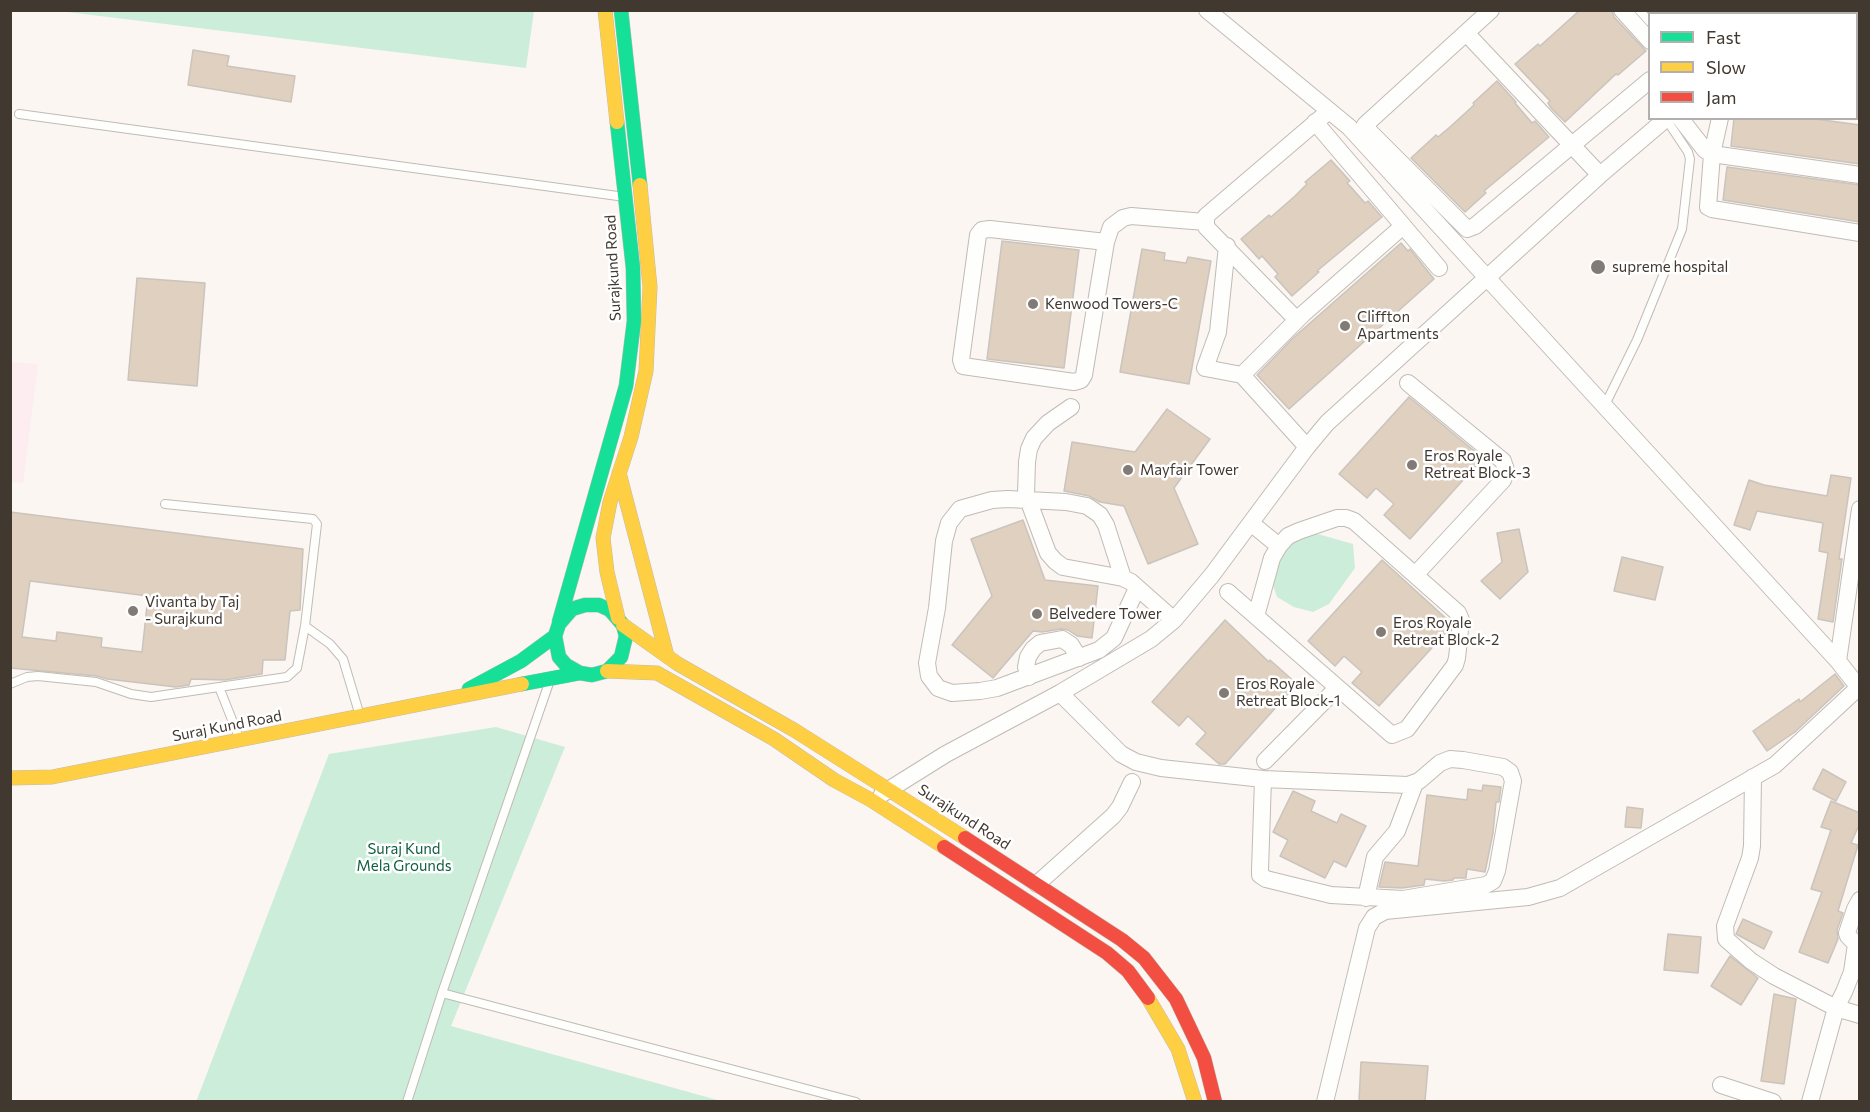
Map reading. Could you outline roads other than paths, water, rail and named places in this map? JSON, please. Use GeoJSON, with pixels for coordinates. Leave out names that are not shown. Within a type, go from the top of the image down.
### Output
{"type":"FeatureCollection","features":[{"type":"Feature","properties":{"kind":"main road","name":"Surajkund Road"},"geometry":{"type":"LineString","coordinates":[[557,630],[613,435],[629,366],[634,321],[634,289],[605,10]]}},
{"type":"Feature","properties":{"kind":"main road"},"geometry":{"type":"LineString","coordinates":[[607,671],[621,657],[625,645],[608,572],[603,538],[610,502],[646,371],[650,287],[621,10]]}},
{"type":"Feature","properties":{"kind":"main road"},"geometry":{"type":"LineString","coordinates":[[619,473],[666,656]]}},
{"type":"Feature","properties":{"kind":"main road"},"geometry":{"type":"LineString","coordinates":[[450,700],[522,661],[557,630],[572,609],[585,604],[599,605],[610,610],[621,621]]}},
{"type":"Feature","properties":{"kind":"main road","name":"Surajkund Road"},"geometry":{"type":"LineString","coordinates":[[621,621],[666,656],[890,789],[1122,940],[1144,958],[1176,999],[1204,1058],[1215,1101]]}},
{"type":"Feature","properties":{"kind":"main road"},"geometry":{"type":"LineString","coordinates":[[557,630],[560,657],[566,665],[580,673],[592,675],[607,671],[657,673],[774,739],[834,780],[871,800],[1107,953],[1128,971],[1155,1006],[1174,1041],[1195,1101]]}},
{"type":"Feature","properties":{"kind":"main road","name":"Suraj Kund Road"},"geometry":{"type":"LineString","coordinates":[[10,778],[52,777],[580,673]]}},
{"type":"Feature","properties":{"kind":"street"},"geometry":{"type":"LineString","coordinates":[[1207,10],[1349,127],[1838,661],[1859,688],[1775,765],[1560,888],[1528,897],[1385,911],[1374,917],[1367,928],[1325,1101]]}},
{"type":"Feature","properties":{"kind":"street"},"geometry":{"type":"LineString","coordinates":[[1491,10],[1366,123],[1366,129],[1467,229],[1475,226],[1648,82]]}},
{"type":"Feature","properties":{"kind":"street"},"geometry":{"type":"LineString","coordinates":[[1622,10],[1648,39]]}},
{"type":"Feature","properties":{"kind":"street"},"geometry":{"type":"LineString","coordinates":[[1467,34],[1600,175]]}},
{"type":"Feature","properties":{"kind":"street"},"geometry":{"type":"LineString","coordinates":[[1297,320],[1206,227],[1205,222],[1209,211],[1329,111]]}},
{"type":"Feature","properties":{"kind":"street"},"geometry":{"type":"LineString","coordinates":[[871,800],[946,754],[1060,693],[1151,639],[1174,620],[1252,524],[1327,423],[1600,175],[1670,120]]}},
{"type":"Feature","properties":{"kind":"street"},"geometry":{"type":"LineString","coordinates":[[1672,120],[1712,154],[1860,175]]}},
{"type":"Feature","properties":{"kind":"street"},"geometry":{"type":"LineString","coordinates":[[1720,120],[1712,154],[1708,207],[1860,233]]}},
{"type":"Feature","properties":{"kind":"street"},"geometry":{"type":"LineString","coordinates":[[1315,122],[1439,268]]}},
{"type":"Feature","properties":{"kind":"street"},"geometry":{"type":"LineString","coordinates":[[1106,242],[982,230],[978,235],[963,366],[1074,382],[1081,380],[1084,375],[1106,242],[1111,227],[1123,218],[1131,216],[1205,222]]}},
{"type":"Feature","properties":{"kind":"street"},"geometry":{"type":"LineString","coordinates":[[1242,375],[1297,320],[1403,226]]}},
{"type":"Feature","properties":{"kind":"street"},"geometry":{"type":"LineString","coordinates":[[1227,246],[1218,332],[1205,368],[1242,375],[1307,447]]}},
{"type":"Feature","properties":{"kind":"street"},"geometry":{"type":"LineString","coordinates":[[1408,383],[1503,461],[1506,470],[1503,480],[1415,575]]}},
{"type":"Feature","properties":{"kind":"street"},"geometry":{"type":"LineString","coordinates":[[1071,407],[1048,423],[1034,438],[1029,449],[1026,494],[1048,553],[1063,567],[1130,583],[1174,620]]}},
{"type":"Feature","properties":{"kind":"street"},"geometry":{"type":"LineString","coordinates":[[992,500],[1066,502],[1087,506],[1100,514],[1130,583],[1114,638],[1099,650],[997,688],[952,693],[938,688],[929,676],[927,663],[937,608],[944,542],[949,523],[960,509],[992,500]]}},
{"type":"Feature","properties":{"kind":"street"},"geometry":{"type":"LineString","coordinates":[[1838,661],[1860,509]]}},
{"type":"Feature","properties":{"kind":"street"},"geometry":{"type":"LineString","coordinates":[[1228,592],[1392,735],[1400,734],[1407,729],[1455,665],[1461,628],[1458,613],[1354,521],[1346,518],[1337,518],[1288,536],[1272,558],[1256,616]]}},
{"type":"Feature","properties":{"kind":"street"},"geometry":{"type":"LineString","coordinates":[[1252,524],[1279,546]]}},
{"type":"Feature","properties":{"kind":"street"},"geometry":{"type":"LineString","coordinates":[[1029,677],[1026,667],[1028,657],[1040,643],[1062,639],[1071,645],[1079,658]]}},
{"type":"Feature","properties":{"kind":"street"},"geometry":{"type":"LineString","coordinates":[[1265,761],[1337,688]]}},
{"type":"Feature","properties":{"kind":"street"},"geometry":{"type":"LineString","coordinates":[[1060,693],[1121,754],[1136,762],[1161,768],[1263,779],[1397,785],[1415,783]]}},
{"type":"Feature","properties":{"kind":"street"},"geometry":{"type":"LineString","coordinates":[[1263,779],[1260,875],[1266,879],[1331,895],[1366,898],[1421,898],[1486,885],[1493,880],[1497,871],[1513,781],[1510,772],[1503,767],[1450,759],[1440,763],[1415,783],[1397,831],[1376,857],[1366,898]]}},
{"type":"Feature","properties":{"kind":"street"},"geometry":{"type":"LineString","coordinates":[[1753,777],[1752,846],[1750,858],[1725,926],[1726,939],[1751,961],[1774,976],[1836,1008],[1860,1015]]}},
{"type":"Feature","properties":{"kind":"street"},"geometry":{"type":"LineString","coordinates":[[1037,884],[1113,816],[1132,782]]}},
{"type":"Feature","properties":{"kind":"street"},"geometry":{"type":"LineString","coordinates":[[1810,1101],[1836,1008],[1852,972],[1856,944],[1847,933],[1854,909],[1860,900]]}},
{"type":"Feature","properties":{"kind":"street"},"geometry":{"type":"LineString","coordinates":[[1721,1085],[1773,1101]]}},
{"type":"Feature","properties":{"kind":"lane"},"geometry":{"type":"LineString","coordinates":[[19,114],[625,197],[641,197]]}},
{"type":"Feature","properties":{"kind":"lane"},"geometry":{"type":"LineString","coordinates":[[1604,407],[1637,340],[1682,229],[1690,159],[1672,120]]}},
{"type":"Feature","properties":{"kind":"lane"},"geometry":{"type":"LineString","coordinates":[[10,684],[27,677],[38,676],[96,682],[131,694],[151,697],[287,677],[297,668],[305,626],[317,528],[315,521],[165,504]]}},
{"type":"Feature","properties":{"kind":"lane"},"geometry":{"type":"LineString","coordinates":[[305,626],[330,644],[343,659],[360,717]]}},
{"type":"Feature","properties":{"kind":"lane"},"geometry":{"type":"LineString","coordinates":[[407,1101],[550,680]]}},
{"type":"Feature","properties":{"kind":"lane"},"geometry":{"type":"LineString","coordinates":[[219,687],[240,741]]}},
{"type":"Feature","properties":{"kind":"lane"},"geometry":{"type":"LineString","coordinates":[[442,993],[856,1101]]}},
{"type":"Feature","properties":{"kind":"place","name":"supreme hospital"},"geometry":{"type":"Point","coordinates":[1598,267]}},
{"type":"Feature","properties":{"kind":"place","name":"Kenwood Towers-C"},"geometry":{"type":"Point","coordinates":[1033,304]}},
{"type":"Feature","properties":{"kind":"place","name":"Cliffton Apartments"},"geometry":{"type":"Point","coordinates":[1345,326]}},
{"type":"Feature","properties":{"kind":"place","name":"Eros Royale Retreat Block-3"},"geometry":{"type":"Point","coordinates":[1412,465]}},
{"type":"Feature","properties":{"kind":"place","name":"Mayfair Tower"},"geometry":{"type":"Point","coordinates":[1128,470]}},
{"type":"Feature","properties":{"kind":"place","name":"Vivanta by Taj - Surajkund"},"geometry":{"type":"Point","coordinates":[133,611]}},
{"type":"Feature","properties":{"kind":"place","name":"Belvedere Tower"},"geometry":{"type":"Point","coordinates":[1037,614]}},
{"type":"Feature","properties":{"kind":"place","name":"Eros Royale Retreat Block-2"},"geometry":{"type":"Point","coordinates":[1381,632]}},
{"type":"Feature","properties":{"kind":"place","name":"Eros Royale Retreat Block-1"},"geometry":{"type":"Point","coordinates":[1224,693]}},
{"type":"Feature","properties":{"kind":"park label","name":"Suraj Kund Mela Grounds"},"geometry":{"type":"Point","coordinates":[404,858]}}]}
